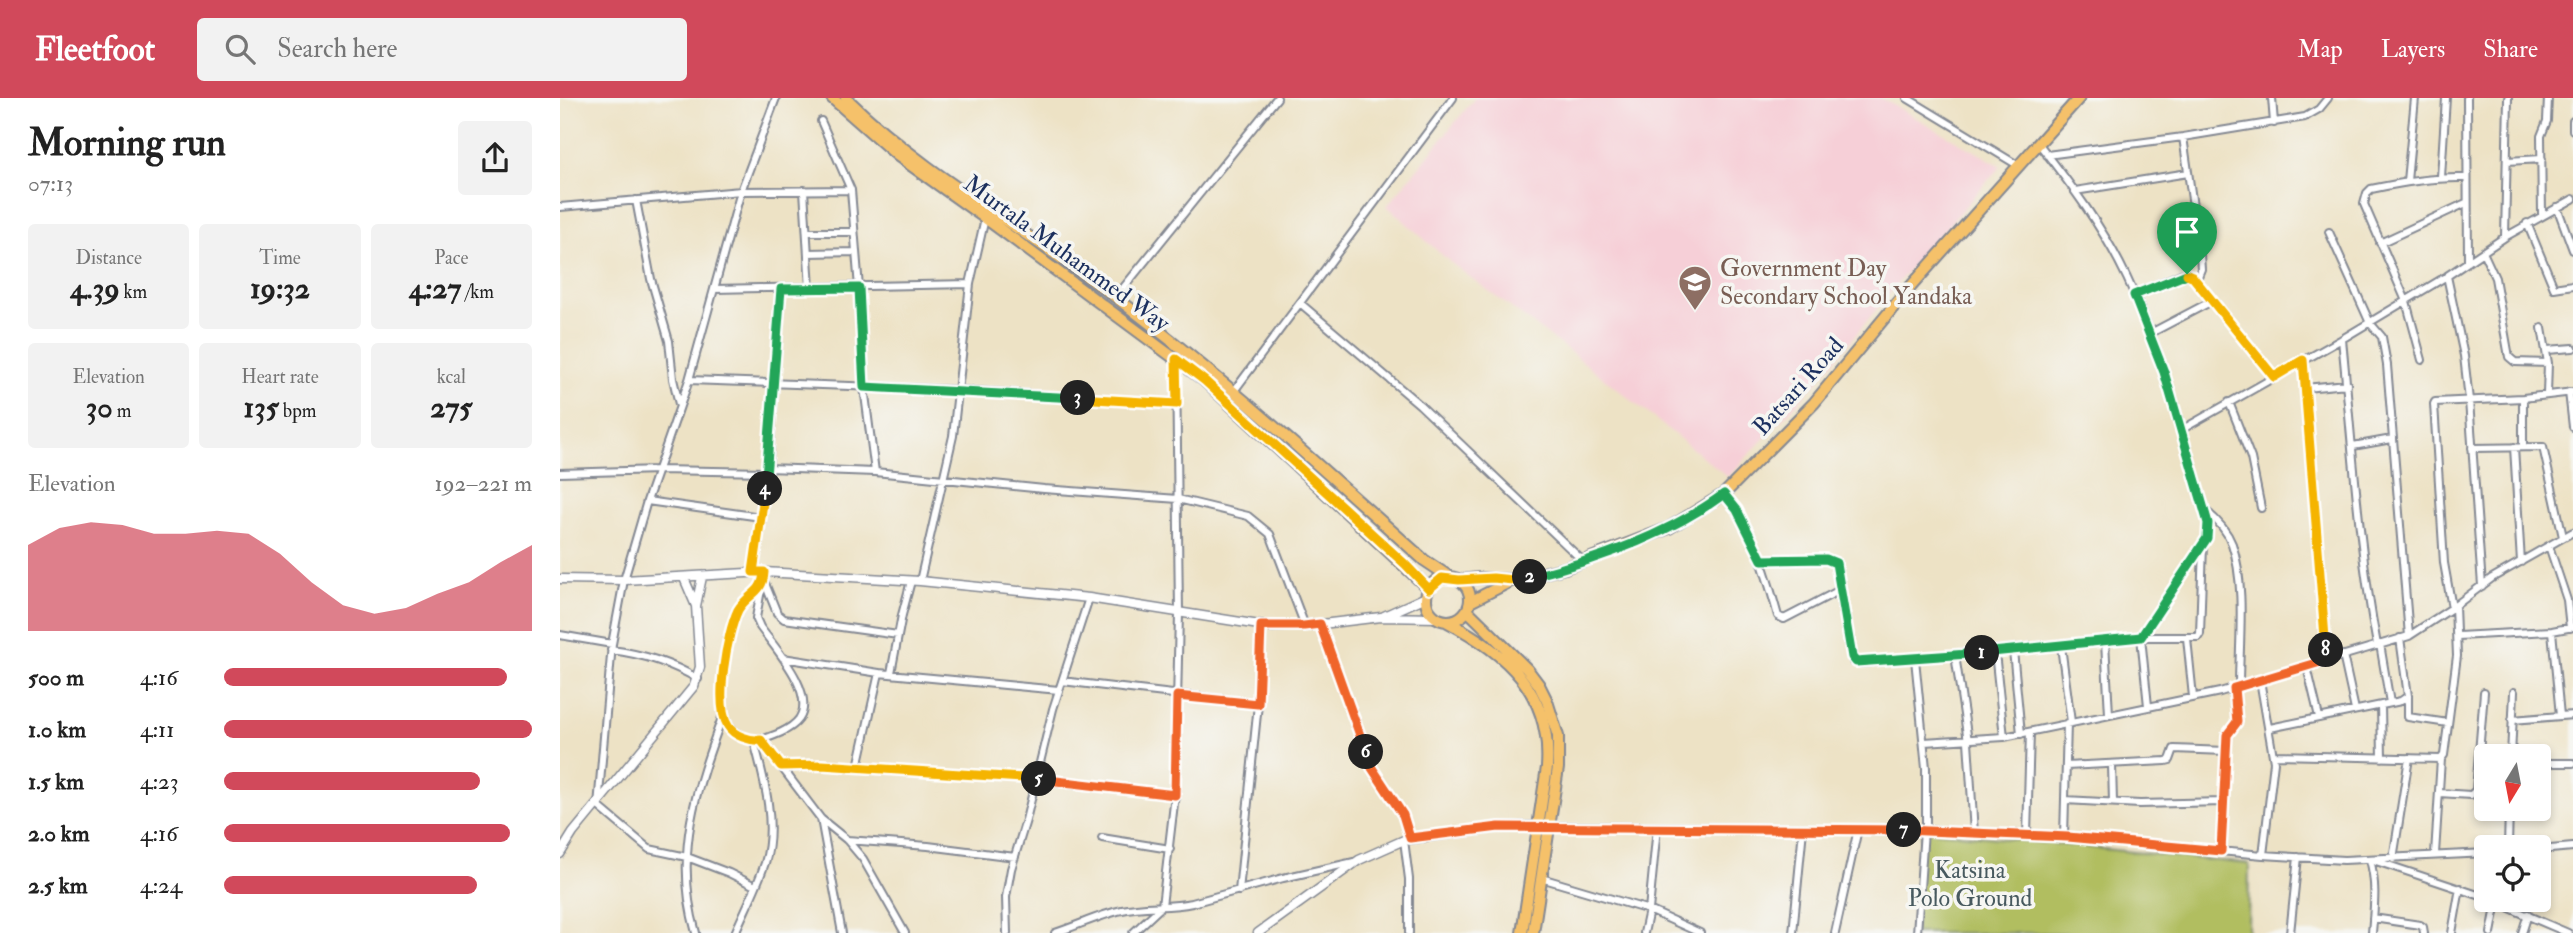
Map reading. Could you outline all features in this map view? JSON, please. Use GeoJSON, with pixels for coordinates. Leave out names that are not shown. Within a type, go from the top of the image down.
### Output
{"type":"FeatureCollection","features":[{"type":"Feature","properties":{"kind":"main road","name":"Murtala Muhammed Way"},"geometry":{"type":"LineString","coordinates":[[832,98],[898,156],[1205,381],[1405,564],[1428,593]]}},
{"type":"Feature","properties":{"kind":"main road","name":"Murtala Muhammed Way"},"geometry":{"type":"LineString","coordinates":[[846,98],[895,142],[1116,297],[1234,391],[1424,560],[1455,579]]}},
{"type":"Feature","properties":{"kind":"main road","name":"Batsari Road"},"geometry":{"type":"LineString","coordinates":[[1513,580],[1584,562],[1669,528],[1724,494],[1814,403],[1905,293],[2079,98]]}},
{"type":"Feature","properties":{"kind":"main road"},"geometry":{"type":"LineString","coordinates":[[1513,580],[1442,578],[1428,593],[1431,613],[1488,646],[1517,674],[1539,704],[1548,749],[1541,878],[1533,933]]}},
{"type":"Feature","properties":{"kind":"main road"},"geometry":{"type":"LineString","coordinates":[[1455,579],[1469,593],[1469,606],[1527,669],[1547,701],[1558,736],[1559,752],[1522,933]]}},
{"type":"Feature","properties":{"kind":"main road"},"geometry":{"type":"LineString","coordinates":[[1442,620],[1462,616],[1469,606],[1513,580]]}},
{"type":"Feature","properties":{"kind":"street"},"geometry":{"type":"LineString","coordinates":[[598,806],[611,647],[624,580],[657,470],[689,380],[741,191],[776,98]]}},
{"type":"Feature","properties":{"kind":"street"},"geometry":{"type":"LineString","coordinates":[[1116,297],[1277,98]]}},
{"type":"Feature","properties":{"kind":"street"},"geometry":{"type":"LineString","coordinates":[[1234,391],[1453,98]]}},
{"type":"Feature","properties":{"kind":"street"},"geometry":{"type":"LineString","coordinates":[[1908,98],[2019,166]]}},
{"type":"Feature","properties":{"kind":"street"},"geometry":{"type":"LineString","coordinates":[[2272,98],[2274,123]]}},
{"type":"Feature","properties":{"kind":"street"},"geometry":{"type":"LineString","coordinates":[[2047,155],[2305,117],[2319,109],[2328,98]]}},
{"type":"Feature","properties":{"kind":"street"},"geometry":{"type":"LineString","coordinates":[[2407,181],[2415,98]]}},
{"type":"Feature","properties":{"kind":"street"},"geometry":{"type":"LineString","coordinates":[[2441,177],[2446,98]]}},
{"type":"Feature","properties":{"kind":"street"},"geometry":{"type":"LineString","coordinates":[[2467,98],[2468,262]]}},
{"type":"Feature","properties":{"kind":"street"},"geometry":{"type":"LineString","coordinates":[[2505,237],[2508,98]]}},
{"type":"Feature","properties":{"kind":"street"},"geometry":{"type":"LineString","coordinates":[[2542,214],[2542,136],[2547,121],[2548,98]]}},
{"type":"Feature","properties":{"kind":"street"},"geometry":{"type":"LineString","coordinates":[[821,121],[851,190],[864,387],[875,472]]}},
{"type":"Feature","properties":{"kind":"street"},"geometry":{"type":"LineString","coordinates":[[2573,121],[2573,130]]}},
{"type":"Feature","properties":{"kind":"street"},"geometry":{"type":"LineString","coordinates":[[2183,137],[2200,255],[2200,269],[2196,281]]}},
{"type":"Feature","properties":{"kind":"street"},"geometry":{"type":"LineString","coordinates":[[2039,144],[2088,208],[2127,278],[2164,372],[2204,509],[2208,532],[2203,543],[2141,637],[2148,706]]}},
{"type":"Feature","properties":{"kind":"street"},"geometry":{"type":"LineString","coordinates":[[2507,161],[2542,159]]}},
{"type":"Feature","properties":{"kind":"street"},"geometry":{"type":"LineString","coordinates":[[2075,191],[2188,173]]}},
{"type":"Feature","properties":{"kind":"street"},"geometry":{"type":"LineString","coordinates":[[2422,360],[2406,301],[2364,204],[2367,193],[2371,190],[2407,181],[2441,177],[2466,178]]}},
{"type":"Feature","properties":{"kind":"street"},"geometry":{"type":"LineString","coordinates":[[804,190],[810,289]]}},
{"type":"Feature","properties":{"kind":"street"},"geometry":{"type":"LineString","coordinates":[[560,207],[741,191],[851,190]]}},
{"type":"Feature","properties":{"kind":"street"},"geometry":{"type":"LineString","coordinates":[[2181,430],[2370,323],[2527,223],[2573,199]]}},
{"type":"Feature","properties":{"kind":"street"},"geometry":{"type":"LineString","coordinates":[[636,200],[651,279],[669,341],[679,406]]}},
{"type":"Feature","properties":{"kind":"street"},"geometry":{"type":"LineString","coordinates":[[2380,243],[2466,203]]}},
{"type":"Feature","properties":{"kind":"street"},"geometry":{"type":"LineString","coordinates":[[2557,207],[2573,250]]}},
{"type":"Feature","properties":{"kind":"street"},"geometry":{"type":"LineString","coordinates":[[891,673],[898,635],[944,478],[959,390],[970,284],[985,218]]}},
{"type":"Feature","properties":{"kind":"street"},"geometry":{"type":"LineString","coordinates":[[2527,223],[2554,288],[2573,285]]}},
{"type":"Feature","properties":{"kind":"street"},"geometry":{"type":"LineString","coordinates":[[807,232],[854,232]]}},
{"type":"Feature","properties":{"kind":"street"},"geometry":{"type":"LineString","coordinates":[[2329,232],[2370,323],[2382,337],[2387,365],[2409,636]]}},
{"type":"Feature","properties":{"kind":"street"},"geometry":{"type":"LineString","coordinates":[[808,253],[856,252]]}},
{"type":"Feature","properties":{"kind":"street"},"geometry":{"type":"LineString","coordinates":[[2483,252],[2495,278],[2509,357],[2515,362],[2548,363]]}},
{"type":"Feature","properties":{"kind":"street"},"geometry":{"type":"LineString","coordinates":[[2134,295],[2182,274],[2192,276],[2274,377]]}},
{"type":"Feature","properties":{"kind":"street"},"geometry":{"type":"LineString","coordinates":[[2447,276],[2464,356],[2469,400],[2482,586]]}},
{"type":"Feature","properties":{"kind":"street"},"geometry":{"type":"LineString","coordinates":[[715,289],[970,284]]}},
{"type":"Feature","properties":{"kind":"street"},"geometry":{"type":"LineString","coordinates":[[753,572],[768,470],[781,289]]}},
{"type":"Feature","properties":{"kind":"street"},"geometry":{"type":"LineString","coordinates":[[2149,334],[2212,301]]}},
{"type":"Feature","properties":{"kind":"street"},"geometry":{"type":"LineString","coordinates":[[1300,303],[1420,405],[1584,562]]}},
{"type":"Feature","properties":{"kind":"street"},"geometry":{"type":"LineString","coordinates":[[2543,328],[2548,363],[2547,394]]}},
{"type":"Feature","properties":{"kind":"street"},"geometry":{"type":"LineString","coordinates":[[2342,339],[2360,534],[2390,703]]}},
{"type":"Feature","properties":{"kind":"street"},"geometry":{"type":"LineString","coordinates":[[2547,350],[2573,348]]}},
{"type":"Feature","properties":{"kind":"street"},"geometry":{"type":"LineString","coordinates":[[1133,933],[1163,906],[1175,795],[1179,613],[1176,359]]}},
{"type":"Feature","properties":{"kind":"street"},"geometry":{"type":"LineString","coordinates":[[2303,360],[2327,660]]}},
{"type":"Feature","properties":{"kind":"street"},"geometry":{"type":"LineString","coordinates":[[689,380],[959,390],[1177,404]]}},
{"type":"Feature","properties":{"kind":"street"},"geometry":{"type":"LineString","coordinates":[[2305,388],[2347,384]]}},
{"type":"Feature","properties":{"kind":"street"},"geometry":{"type":"LineString","coordinates":[[2435,854],[2441,759],[2458,636],[2444,563],[2433,407],[2435,402],[2523,398],[2571,392],[2573,427]]}},
{"type":"Feature","properties":{"kind":"street"},"geometry":{"type":"LineString","coordinates":[[2523,398],[2523,446]]}},
{"type":"Feature","properties":{"kind":"street"},"geometry":{"type":"LineString","coordinates":[[2229,402],[2251,458],[2261,508]]}},
{"type":"Feature","properties":{"kind":"street"},"geometry":{"type":"LineString","coordinates":[[2353,446],[2392,439]]}},
{"type":"Feature","properties":{"kind":"street"},"geometry":{"type":"LineString","coordinates":[[2472,449],[2540,445],[2544,450],[2563,537]]}},
{"type":"Feature","properties":{"kind":"street"},"geometry":{"type":"LineString","coordinates":[[2514,447],[2521,562]]}},
{"type":"Feature","properties":{"kind":"street"},"geometry":{"type":"LineString","coordinates":[[560,472],[875,472],[1178,499],[1248,516],[1270,534],[1304,626]]}},
{"type":"Feature","properties":{"kind":"street"},"geometry":{"type":"LineString","coordinates":[[1724,494],[1737,510],[1762,560],[1781,618],[1840,590]]}},
{"type":"Feature","properties":{"kind":"street"},"geometry":{"type":"LineString","coordinates":[[647,501],[761,517]]}},
{"type":"Feature","properties":{"kind":"street"},"geometry":{"type":"LineString","coordinates":[[2204,509],[2218,521],[2231,543],[2239,590],[2237,722],[2227,735],[2221,851]]}},
{"type":"Feature","properties":{"kind":"street"},"geometry":{"type":"LineString","coordinates":[[1924,742],[2004,737],[2193,697],[2409,636],[2482,586],[2573,532]]}},
{"type":"Feature","properties":{"kind":"street"},"geometry":{"type":"LineString","coordinates":[[1762,560],[1836,563],[1853,661],[1861,663],[2141,637],[2198,637],[2203,543]]}},
{"type":"Feature","properties":{"kind":"street"},"geometry":{"type":"LineString","coordinates":[[2458,636],[2572,628],[2567,600],[2549,546]]}},
{"type":"Feature","properties":{"kind":"street"},"geometry":{"type":"LineString","coordinates":[[560,579],[684,578],[753,572],[763,580],[777,614],[784,619],[898,635]]}},
{"type":"Feature","properties":{"kind":"street"},"geometry":{"type":"LineString","coordinates":[[560,854],[573,833],[598,806],[698,679],[700,667],[696,606],[702,577]]}},
{"type":"Feature","properties":{"kind":"street"},"geometry":{"type":"LineString","coordinates":[[684,578],[696,606]]}},
{"type":"Feature","properties":{"kind":"street"},"geometry":{"type":"LineString","coordinates":[[763,580],[916,581],[1089,598],[1261,626],[1304,626],[1381,617],[1442,620]]}},
{"type":"Feature","properties":{"kind":"street"},"geometry":{"type":"LineString","coordinates":[[758,741],[777,735],[799,720],[803,708],[803,695],[796,678],[756,618],[763,580]]}},
{"type":"Feature","properties":{"kind":"street"},"geometry":{"type":"LineString","coordinates":[[696,933],[689,903],[687,857],[692,807],[723,715],[724,668],[732,628],[746,600],[763,580]]}},
{"type":"Feature","properties":{"kind":"street"},"geometry":{"type":"LineString","coordinates":[[1381,617],[1428,593]]}},
{"type":"Feature","properties":{"kind":"street"},"geometry":{"type":"LineString","coordinates":[[1007,933],[1006,897],[1015,857],[1037,779],[1043,745],[1089,598]]}},
{"type":"Feature","properties":{"kind":"street"},"geometry":{"type":"LineString","coordinates":[[1320,624],[1372,768],[1403,815],[1407,839],[1409,933]]}},
{"type":"Feature","properties":{"kind":"street"},"geometry":{"type":"LineString","coordinates":[[1239,891],[1258,704],[1261,626]]}},
{"type":"Feature","properties":{"kind":"street"},"geometry":{"type":"LineString","coordinates":[[2552,631],[2560,716]]}},
{"type":"Feature","properties":{"kind":"street"},"geometry":{"type":"LineString","coordinates":[[560,635],[656,658],[678,666],[698,679]]}},
{"type":"Feature","properties":{"kind":"street"},"geometry":{"type":"LineString","coordinates":[[2187,638],[2193,697]]}},
{"type":"Feature","properties":{"kind":"street"},"geometry":{"type":"LineString","coordinates":[[2400,638],[2409,695],[2408,717],[2448,723]]}},
{"type":"Feature","properties":{"kind":"street"},"geometry":{"type":"LineString","coordinates":[[2105,642],[2109,714]]}},
{"type":"Feature","properties":{"kind":"street"},"geometry":{"type":"LineString","coordinates":[[2061,646],[2069,722],[2064,837]]}},
{"type":"Feature","properties":{"kind":"street"},"geometry":{"type":"LineString","coordinates":[[2013,650],[2021,734]]}},
{"type":"Feature","properties":{"kind":"street"},"geometry":{"type":"LineString","coordinates":[[1996,652],[2004,737]]}},
{"type":"Feature","properties":{"kind":"street"},"geometry":{"type":"LineString","coordinates":[[1955,655],[1968,741],[1974,833]]}},
{"type":"Feature","properties":{"kind":"street"},"geometry":{"type":"LineString","coordinates":[[2343,655],[2355,710]]}},
{"type":"Feature","properties":{"kind":"street"},"geometry":{"type":"LineString","coordinates":[[783,659],[879,673],[1059,690]]}},
{"type":"Feature","properties":{"kind":"street"},"geometry":{"type":"LineString","coordinates":[[1915,659],[1927,768],[1917,933]]}},
{"type":"Feature","properties":{"kind":"street"},"geometry":{"type":"LineString","coordinates":[[2306,667],[2319,717]]}},
{"type":"Feature","properties":{"kind":"street"},"geometry":{"type":"LineString","coordinates":[[858,767],[879,673]]}},
{"type":"Feature","properties":{"kind":"street"},"geometry":{"type":"LineString","coordinates":[[2260,680],[2273,755],[2263,855]]}},
{"type":"Feature","properties":{"kind":"street"},"geometry":{"type":"LineString","coordinates":[[1062,681],[1258,704]]}},
{"type":"Feature","properties":{"kind":"street"},"geometry":{"type":"LineString","coordinates":[[2439,793],[2471,795],[2476,790],[2484,692]]}},
{"type":"Feature","properties":{"kind":"street"},"geometry":{"type":"LineString","coordinates":[[2511,744],[2514,692]]}},
{"type":"Feature","properties":{"kind":"street"},"geometry":{"type":"LineString","coordinates":[[2270,729],[2390,703],[2406,699],[2409,695]]}},
{"type":"Feature","properties":{"kind":"street"},"geometry":{"type":"LineString","coordinates":[[2381,705],[2382,758]]}},
{"type":"Feature","properties":{"kind":"street"},"geometry":{"type":"LineString","coordinates":[[723,715],[729,728],[758,741],[781,766],[821,819],[847,840],[863,859],[905,933]]}},
{"type":"Feature","properties":{"kind":"street"},"geometry":{"type":"LineString","coordinates":[[2512,720],[2573,715]]}},
{"type":"Feature","properties":{"kind":"street"},"geometry":{"type":"LineString","coordinates":[[2027,835],[2030,732]]}},
{"type":"Feature","properties":{"kind":"street"},"geometry":{"type":"LineString","coordinates":[[736,933],[765,862],[769,841],[758,741]]}},
{"type":"Feature","properties":{"kind":"street"},"geometry":{"type":"LineString","coordinates":[[2066,766],[2170,760],[2174,749],[2226,751]]}},
{"type":"Feature","properties":{"kind":"street"},"geometry":{"type":"LineString","coordinates":[[2273,755],[2441,759]]}},
{"type":"Feature","properties":{"kind":"street"},"geometry":{"type":"LineString","coordinates":[[2393,859],[2409,758]]}},
{"type":"Feature","properties":{"kind":"street"},"geometry":{"type":"LineString","coordinates":[[2552,762],[2573,763]]}},
{"type":"Feature","properties":{"kind":"street"},"geometry":{"type":"LineString","coordinates":[[2112,765],[2113,802]]}},
{"type":"Feature","properties":{"kind":"street"},"geometry":{"type":"LineString","coordinates":[[781,766],[858,767],[1037,779],[1175,795]]}},
{"type":"Feature","properties":{"kind":"street"},"geometry":{"type":"LineString","coordinates":[[2065,800],[2140,804],[2224,802]]}},
{"type":"Feature","properties":{"kind":"street"},"geometry":{"type":"LineString","coordinates":[[598,806],[649,849],[687,857],[755,886]]}},
{"type":"Feature","properties":{"kind":"street"},"geometry":{"type":"LineString","coordinates":[[821,819],[842,933]]}},
{"type":"Feature","properties":{"kind":"street"},"geometry":{"type":"LineString","coordinates":[[1055,933],[1108,913],[1142,907],[1178,906],[1359,860],[1407,839],[1499,827],[1925,830],[2064,837],[2263,855],[2370,860],[2474,853]]}},
{"type":"Feature","properties":{"kind":"street"},"geometry":{"type":"LineString","coordinates":[[1644,933],[1649,910],[1657,827]]}},
{"type":"Feature","properties":{"kind":"street"},"geometry":{"type":"LineString","coordinates":[[1793,933],[1803,829]]}},
{"type":"Feature","properties":{"kind":"street"},"geometry":{"type":"LineString","coordinates":[[1835,933],[1858,829]]}},
{"type":"Feature","properties":{"kind":"street"},"geometry":{"type":"LineString","coordinates":[[1102,838],[1170,849]]}},
{"type":"Feature","properties":{"kind":"street"},"geometry":{"type":"LineString","coordinates":[[847,840],[928,846],[1015,857]]}},
{"type":"Feature","properties":{"kind":"street"},"geometry":{"type":"LineString","coordinates":[[2551,849],[2573,847]]}},
{"type":"Feature","properties":{"kind":"street"},"geometry":{"type":"LineString","coordinates":[[2290,933],[2298,857]]}},
{"type":"Feature","properties":{"kind":"street"},"geometry":{"type":"LineString","coordinates":[[1258,933],[1359,860]]}},
{"type":"Feature","properties":{"kind":"street"},"geometry":{"type":"LineString","coordinates":[[2370,860],[2474,894]]}},
{"type":"Feature","properties":{"kind":"street"},"geometry":{"type":"LineString","coordinates":[[2370,860],[2375,879],[2372,933]]}},
{"type":"Feature","properties":{"kind":"street"},"geometry":{"type":"LineString","coordinates":[[1541,878],[1649,910],[1700,933]]}},
{"type":"Feature","properties":{"kind":"street"},"geometry":{"type":"LineString","coordinates":[[2452,933],[2459,888]]}},
{"type":"Feature","properties":{"kind":"street"},"geometry":{"type":"LineString","coordinates":[[2491,912],[2491,933]]}},
{"type":"Feature","properties":{"kind":"street"},"geometry":{"type":"LineString","coordinates":[[2523,912],[2568,933]]}},
{"type":"Feature","properties":{"kind":"street"},"geometry":{"type":"LineString","coordinates":[[2522,933],[2528,914]]}},
{"type":"Feature","properties":{"kind":"street"},"geometry":{"type":"LineString","coordinates":[[2373,918],[2420,925],[2424,933]]}},
{"type":"Feature","properties":{"kind":"shaded area","name":"Government Day Secondary School Yandaka"},"geometry":{"type":"Polygon","coordinates":[[[1475,98],[1881,98],[2001,166],[1911,267],[1818,381],[1728,477],[1577,357],[1450,262],[1387,206],[1475,98]]]}},
{"type":"Feature","properties":{"kind":"green space","name":"Katsina Polo Ground"},"geometry":{"type":"Polygon","coordinates":[[[1922,830],[2249,864],[2248,933],[1915,933],[1922,830]]]}},
{"type":"Feature","properties":{"kind":"place","name":"Government Day Secondary School Yandaka"},"geometry":{"type":"Point","coordinates":[1695,312]}},
{"type":"Feature","properties":{"kind":"route"},"geometry":{"type":"LineString","coordinates":[[2187,274],[2192,276],[2274,377],[2303,360],[2327,660],[2234,688],[2237,722],[2227,735],[2221,851],[2068,837],[1922,830],[1537,826],[1499,827],[1410,838],[1403,815],[1372,768],[1320,624],[1261,626],[1258,704],[1177,696],[1175,795],[1037,779],[822,765],[781,766],[761,740],[754,741],[729,728],[723,715],[724,668],[732,628],[738,611],[746,600],[762,587],[764,580],[764,572],[753,572],[768,472],[781,289],[859,288],[864,387],[959,390],[1177,404],[1176,359],[1205,381],[1429,589],[1442,578],[1513,580],[1584,562],[1669,528],[1724,494],[1749,530],[1762,560],[1826,559],[1836,563],[1853,661],[1861,663],[2136,639],[2146,632],[2207,538],[2208,523],[2164,372],[2134,295],[2187,274]]}}]}
